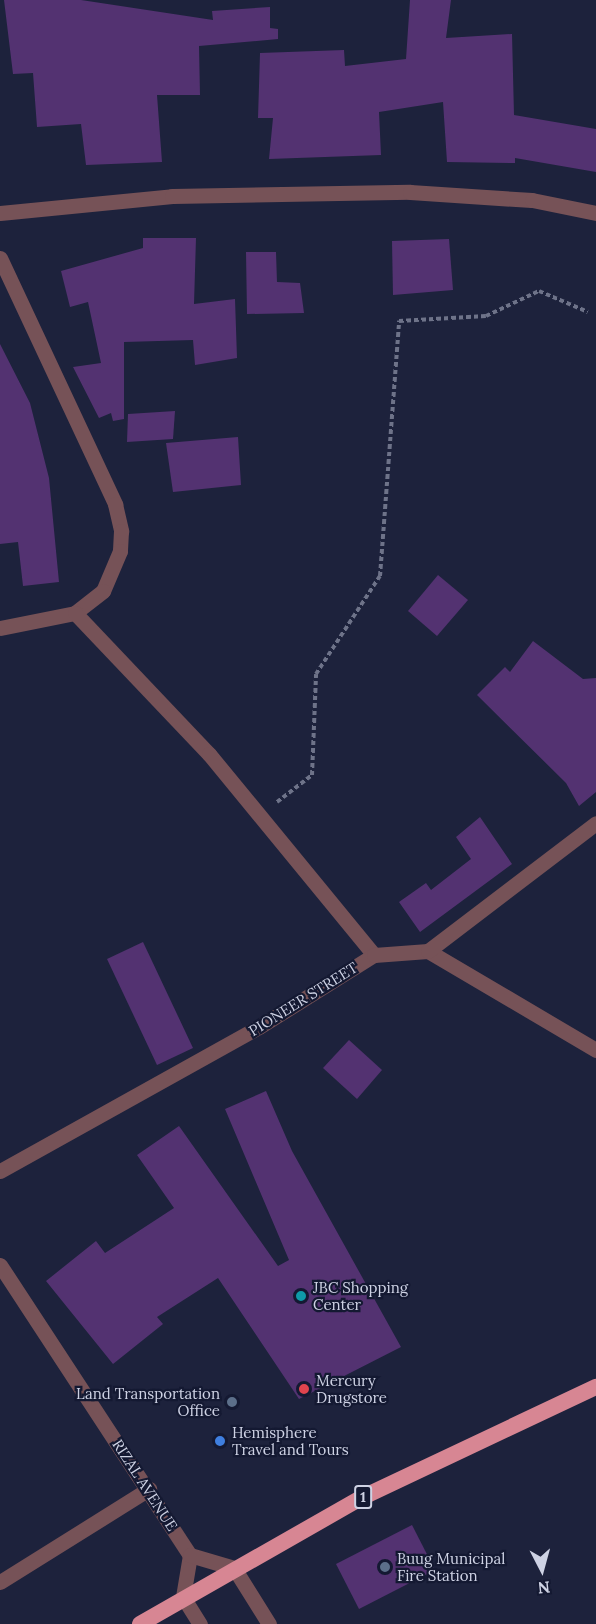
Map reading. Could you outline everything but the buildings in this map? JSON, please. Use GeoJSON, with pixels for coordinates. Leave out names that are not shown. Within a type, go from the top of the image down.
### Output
{"type":"FeatureCollection","features":[{"type":"Feature","properties":{"kind":"highway","name":"1"},"geometry":{"type":"LineString","coordinates":[[140,1624],[234,1568],[474,1441],[596,1387]]}},
{"type":"Feature","properties":{"kind":"street"},"geometry":{"type":"LineString","coordinates":[[0,213],[172,196],[410,192],[532,200],[596,213]]}},
{"type":"Feature","properties":{"kind":"street"},"geometry":{"type":"LineString","coordinates":[[0,258],[115,504],[120,551],[113,575],[75,613],[0,628]]}},
{"type":"Feature","properties":{"kind":"street"},"geometry":{"type":"LineString","coordinates":[[75,613],[261,814],[374,955]]}},
{"type":"Feature","properties":{"kind":"street"},"geometry":{"type":"LineString","coordinates":[[596,823],[428,951],[596,1050]]}},
{"type":"Feature","properties":{"kind":"street","name":"PIONEER STREET"},"geometry":{"type":"LineString","coordinates":[[0,1171],[259,1028],[374,955],[428,951]]}},
{"type":"Feature","properties":{"kind":"street","name":"RIZAL AVENUE"},"geometry":{"type":"LineString","coordinates":[[0,1265],[149,1489],[190,1555]]}},
{"type":"Feature","properties":{"kind":"street"},"geometry":{"type":"LineString","coordinates":[[0,1582],[149,1489]]}},
{"type":"Feature","properties":{"kind":"street"},"geometry":{"type":"LineString","coordinates":[[200,1624],[183,1597],[190,1555],[234,1568],[269,1624]]}},
{"type":"Feature","properties":{"kind":"path"},"geometry":{"type":"LineString","coordinates":[[261,814],[312,775],[316,674],[380,576],[399,321],[486,316],[539,291],[588,312]]}},
{"type":"Feature","properties":{"kind":"place","name":"JBC Shopping Center"},"geometry":{"type":"Point","coordinates":[301,1296]}},
{"type":"Feature","properties":{"kind":"place","name":"Mercury Drugstore"},"geometry":{"type":"Point","coordinates":[304,1389]}},
{"type":"Feature","properties":{"kind":"place","name":"Land Transportation Office"},"geometry":{"type":"Point","coordinates":[232,1402]}},
{"type":"Feature","properties":{"kind":"place","name":"Hemisphere Travel and Tours"},"geometry":{"type":"Point","coordinates":[220,1441]}},
{"type":"Feature","properties":{"kind":"place","name":"Buug Municipal Fire Station"},"geometry":{"type":"Point","coordinates":[385,1567]}}]}
